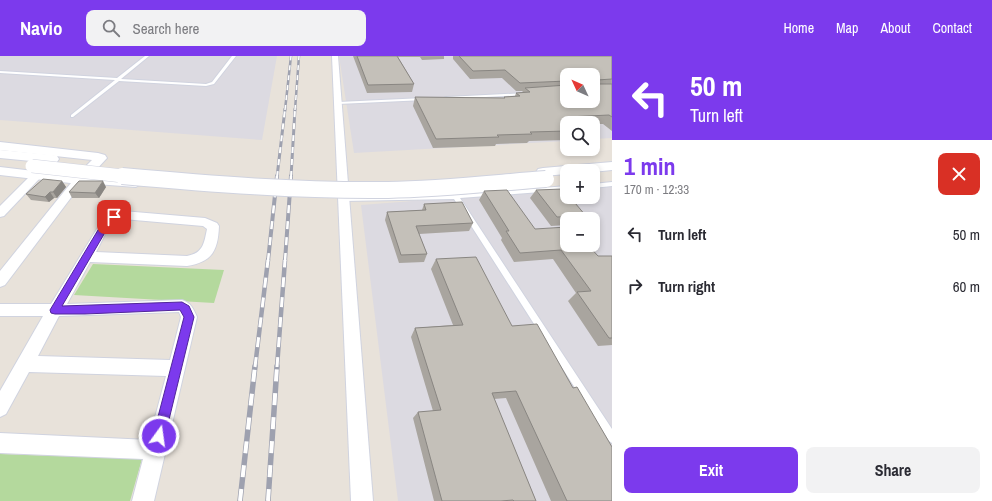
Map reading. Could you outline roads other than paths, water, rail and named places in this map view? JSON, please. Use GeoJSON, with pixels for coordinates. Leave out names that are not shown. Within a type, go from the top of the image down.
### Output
{"type":"FeatureCollection","features":[{"type":"Feature","properties":{"kind":"main road"},"geometry":{"type":"LineString","coordinates":[[0,154],[257,179],[311,182],[397,182],[545,175],[560,176]]}},
{"type":"Feature","properties":{"kind":"main road"},"geometry":{"type":"LineString","coordinates":[[0,163],[34,171],[315,190],[409,189],[545,175],[612,166]]}},
{"type":"Feature","properties":{"kind":"main road"},"geometry":{"type":"LineString","coordinates":[[600,175],[612,174]]}},
{"type":"Feature","properties":{"kind":"street"},"geometry":{"type":"LineString","coordinates":[[334,56],[362,501]]}},
{"type":"Feature","properties":{"kind":"street"},"geometry":{"type":"LineString","coordinates":[[0,146],[100,158],[79,180],[0,281]]}},
{"type":"Feature","properties":{"kind":"street"},"geometry":{"type":"LineString","coordinates":[[0,213],[34,171]]}},
{"type":"Feature","properties":{"kind":"street"},"geometry":{"type":"LineString","coordinates":[[0,172],[34,171],[79,180],[217,190]]}},
{"type":"Feature","properties":{"kind":"street"},"geometry":{"type":"LineString","coordinates":[[0,199],[12,200]]}},
{"type":"Feature","properties":{"kind":"street"},"geometry":{"type":"LineString","coordinates":[[0,408],[86,256],[107,222],[114,217],[123,215],[205,222],[212,226],[213,232],[205,254],[199,258],[188,261],[86,256]]}},
{"type":"Feature","properties":{"kind":"street"},"geometry":{"type":"LineString","coordinates":[[0,310],[85,310],[182,306],[186,309],[189,317],[143,501]]}},
{"type":"Feature","properties":{"kind":"street"},"geometry":{"type":"LineString","coordinates":[[24,364],[176,368]]}},
{"type":"Feature","properties":{"kind":"street"},"geometry":{"type":"LineString","coordinates":[[0,442],[155,450]]}},
{"type":"Feature","properties":{"kind":"lane"},"geometry":{"type":"LineString","coordinates":[[73,116],[147,56]]}},
{"type":"Feature","properties":{"kind":"lane"},"geometry":{"type":"LineString","coordinates":[[0,72],[208,85],[213,83],[234,56]]}},
{"type":"Feature","properties":{"kind":"lane"},"geometry":{"type":"LineString","coordinates":[[441,98],[530,93]]}},
{"type":"Feature","properties":{"kind":"lane"},"geometry":{"type":"LineString","coordinates":[[338,103],[426,99]]}},
{"type":"Feature","properties":{"kind":"lane"},"geometry":{"type":"LineString","coordinates":[[600,185],[612,184]]}},
{"type":"Feature","properties":{"kind":"lane"},"geometry":{"type":"LineString","coordinates":[[344,199],[456,197],[560,189]]}},
{"type":"Feature","properties":{"kind":"lane"},"geometry":{"type":"LineString","coordinates":[[456,197],[612,438]]}},
{"type":"Feature","properties":{"kind":"railway"},"geometry":{"type":"LineString","coordinates":[[285,110],[291,56]]}},
{"type":"Feature","properties":{"kind":"railway"},"geometry":{"type":"LineString","coordinates":[[295,110],[299,56]]}},
{"type":"Feature","properties":{"kind":"railway"},"geometry":{"type":"LineString","coordinates":[[277,177],[285,109]]}},
{"type":"Feature","properties":{"kind":"railway"},"geometry":{"type":"LineString","coordinates":[[291,177],[295,109]]}},
{"type":"Feature","properties":{"kind":"railway"},"geometry":{"type":"LineString","coordinates":[[268,261],[277,176]]}},
{"type":"Feature","properties":{"kind":"railway"},"geometry":{"type":"LineString","coordinates":[[285,261],[291,176]]}},
{"type":"Feature","properties":{"kind":"railway"},"geometry":{"type":"LineString","coordinates":[[255,367],[268,260]]}},
{"type":"Feature","properties":{"kind":"railway"},"geometry":{"type":"LineString","coordinates":[[277,367],[285,260]]}},
{"type":"Feature","properties":{"kind":"railway"},"geometry":{"type":"LineString","coordinates":[[240,501],[255,366]]}},
{"type":"Feature","properties":{"kind":"railway"},"geometry":{"type":"LineString","coordinates":[[268,501],[277,366]]}}]}
